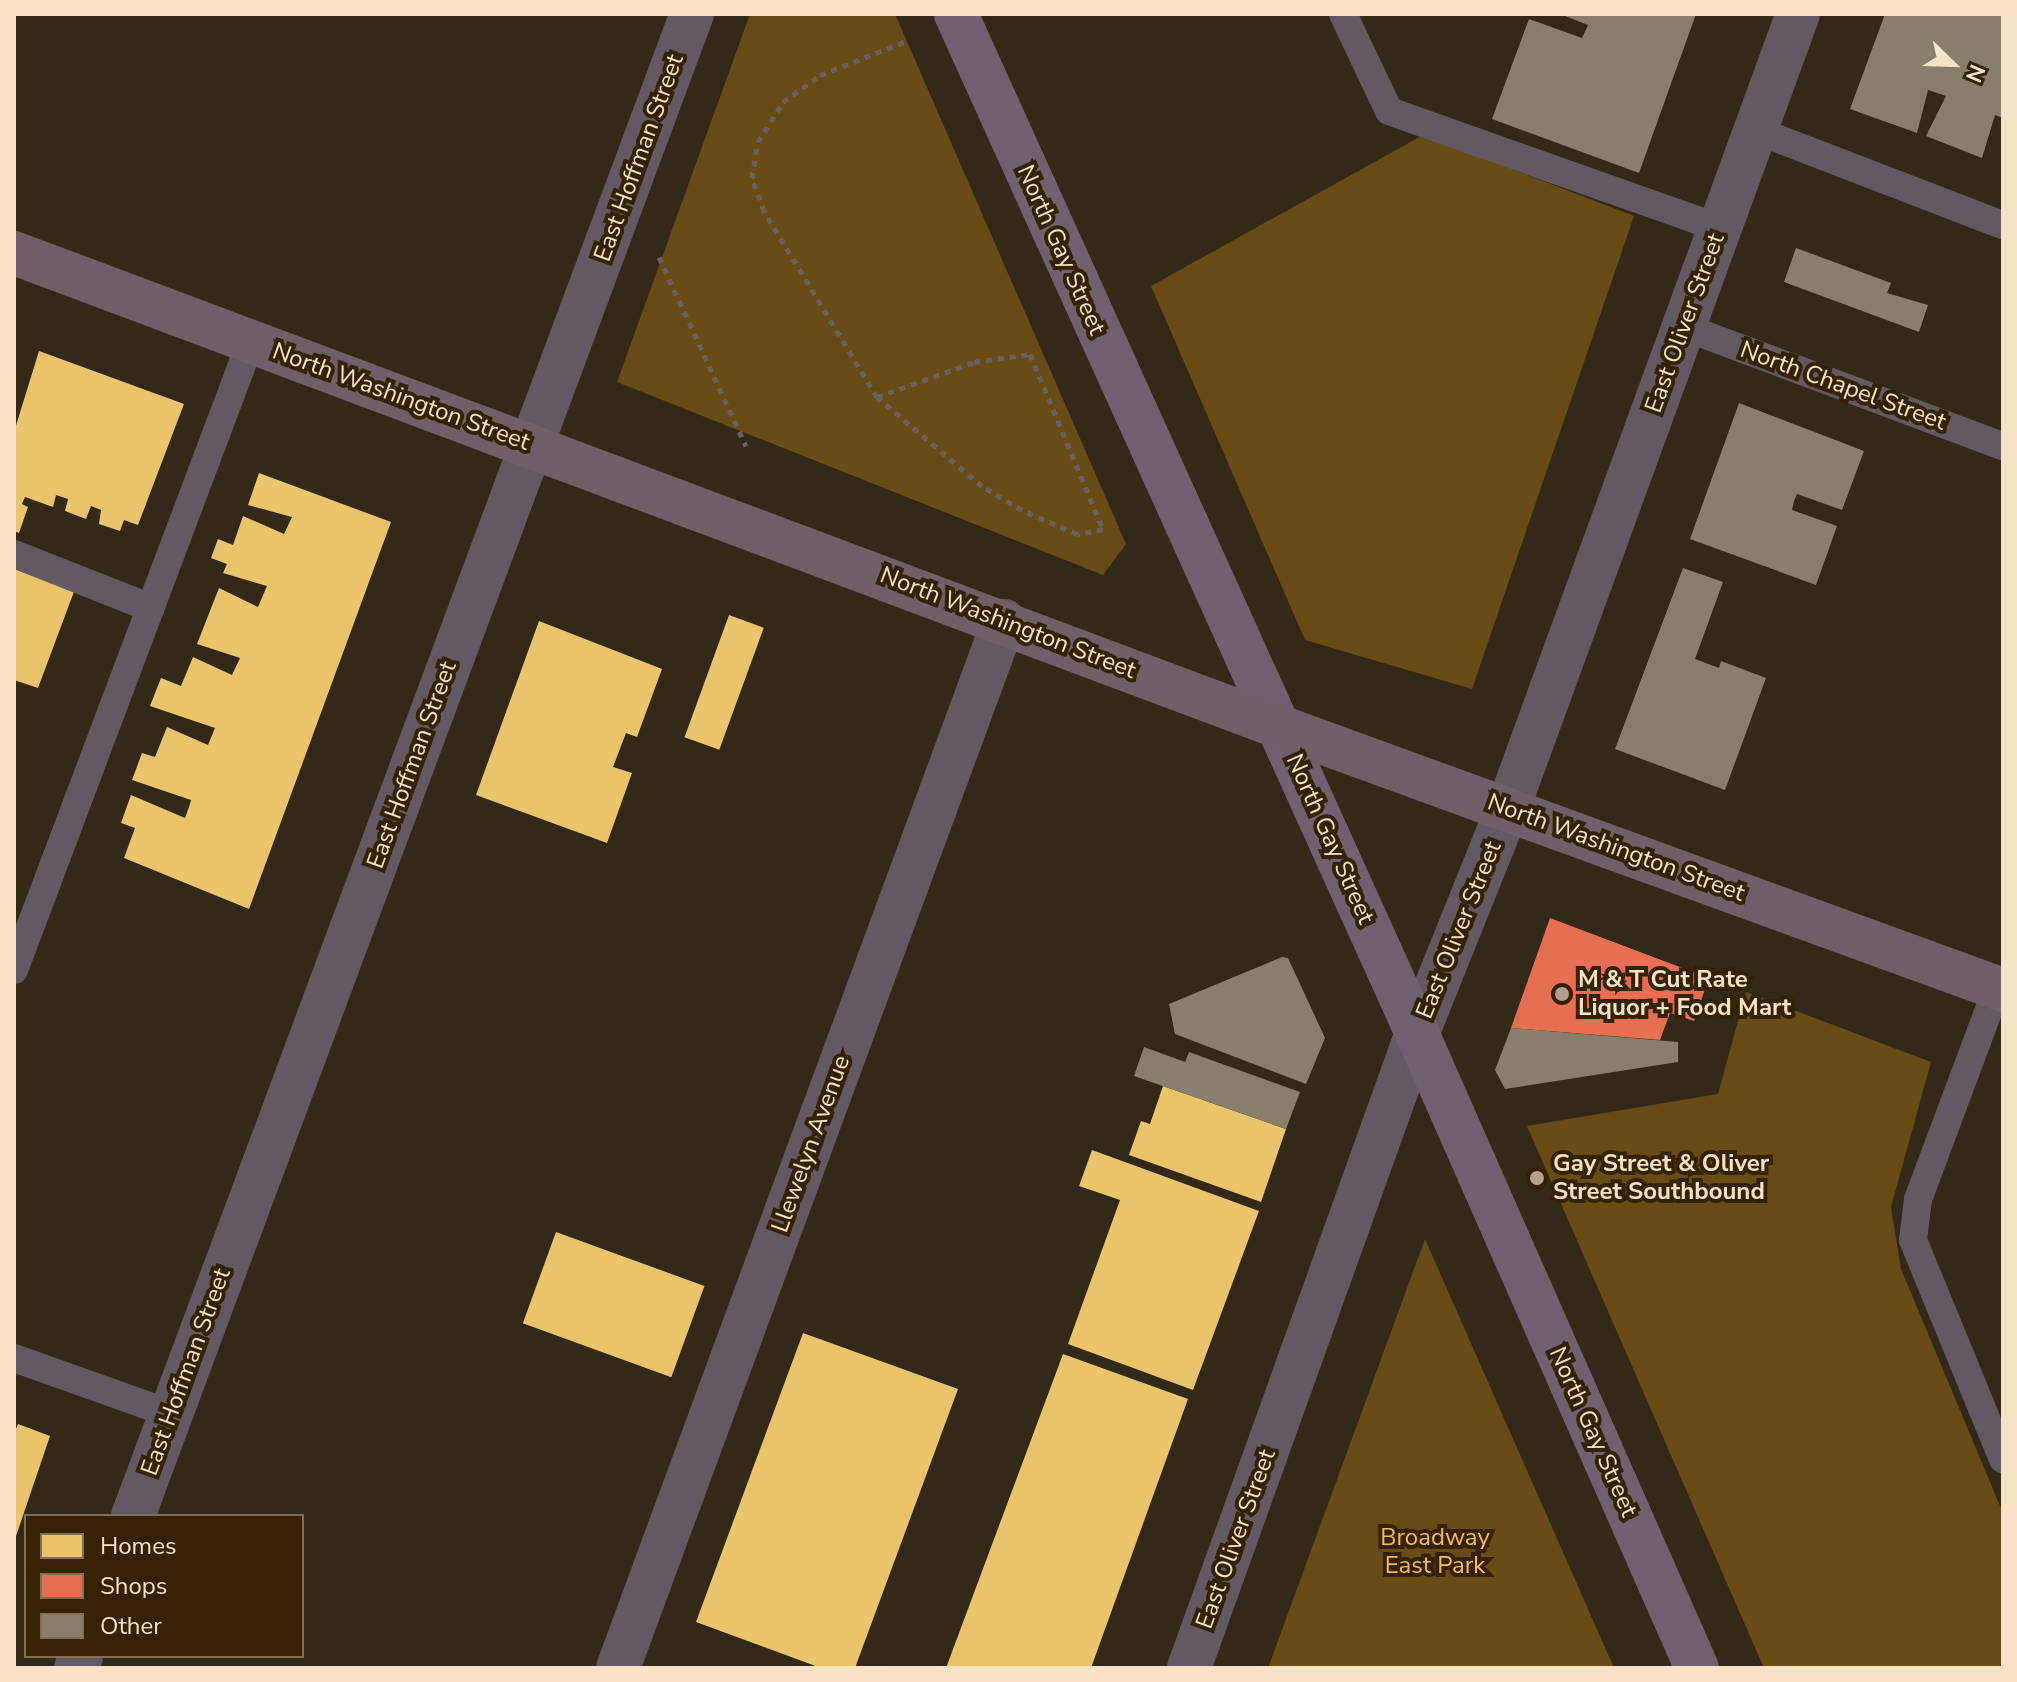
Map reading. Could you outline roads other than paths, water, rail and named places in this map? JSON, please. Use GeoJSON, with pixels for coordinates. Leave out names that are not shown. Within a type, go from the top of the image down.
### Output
{"type":"FeatureCollection","features":[{"type":"Feature","properties":{"kind":"main road","name":"North Gay Street"},"geometry":{"type":"LineString","coordinates":[[956,14],[1171,497],[1280,727],[1697,1668]]}},
{"type":"Feature","properties":{"kind":"main road","name":"North Washington Street"},"geometry":{"type":"LineString","coordinates":[[17,262],[251,341],[1280,727],[2000,989]]}},
{"type":"Feature","properties":{"kind":"street","name":"East Hoffman Street"},"geometry":{"type":"LineString","coordinates":[[134,1514],[692,14]]}},
{"type":"Feature","properties":{"kind":"street","name":"East Oliver Street"},"geometry":{"type":"LineString","coordinates":[[1189,1668],[1417,1033],[1508,808],[1798,14]]}},
{"type":"Feature","properties":{"kind":"street","name":"Llewelyn Avenue"},"geometry":{"type":"LineString","coordinates":[[618,1668],[1004,621]]}},
{"type":"Feature","properties":{"kind":"lane"},"geometry":{"type":"LineString","coordinates":[[1343,14],[1389,111],[1720,228]]}},
{"type":"Feature","properties":{"kind":"lane"},"geometry":{"type":"LineString","coordinates":[[1755,130],[2003,225]]}},
{"type":"Feature","properties":{"kind":"lane","name":"North Chapel Street"},"geometry":{"type":"LineString","coordinates":[[1684,327],[2003,446]]}},
{"type":"Feature","properties":{"kind":"lane"},"geometry":{"type":"LineString","coordinates":[[14,970],[251,341]]}},
{"type":"Feature","properties":{"kind":"lane"},"geometry":{"type":"LineString","coordinates":[[14,554],[151,608]]}},
{"type":"Feature","properties":{"kind":"lane"},"geometry":{"type":"LineString","coordinates":[[2000,989],[1918,1199],[1913,1240],[2003,1459]]}},
{"type":"Feature","properties":{"kind":"lane"},"geometry":{"type":"LineString","coordinates":[[14,1358],[171,1414]]}},
{"type":"Feature","properties":{"kind":"place","name":"M & T Cut Rate Liquor + Food Mart"},"geometry":{"type":"Point","coordinates":[1562,994]}},
{"type":"Feature","properties":{"kind":"place","name":"Gay Street & Oliver Street Southbound"},"geometry":{"type":"Point","coordinates":[1537,1178]}},
{"type":"Feature","properties":{"kind":"park label","name":"Broadway East Park"},"geometry":{"type":"Point","coordinates":[1435,1552]}}]}
